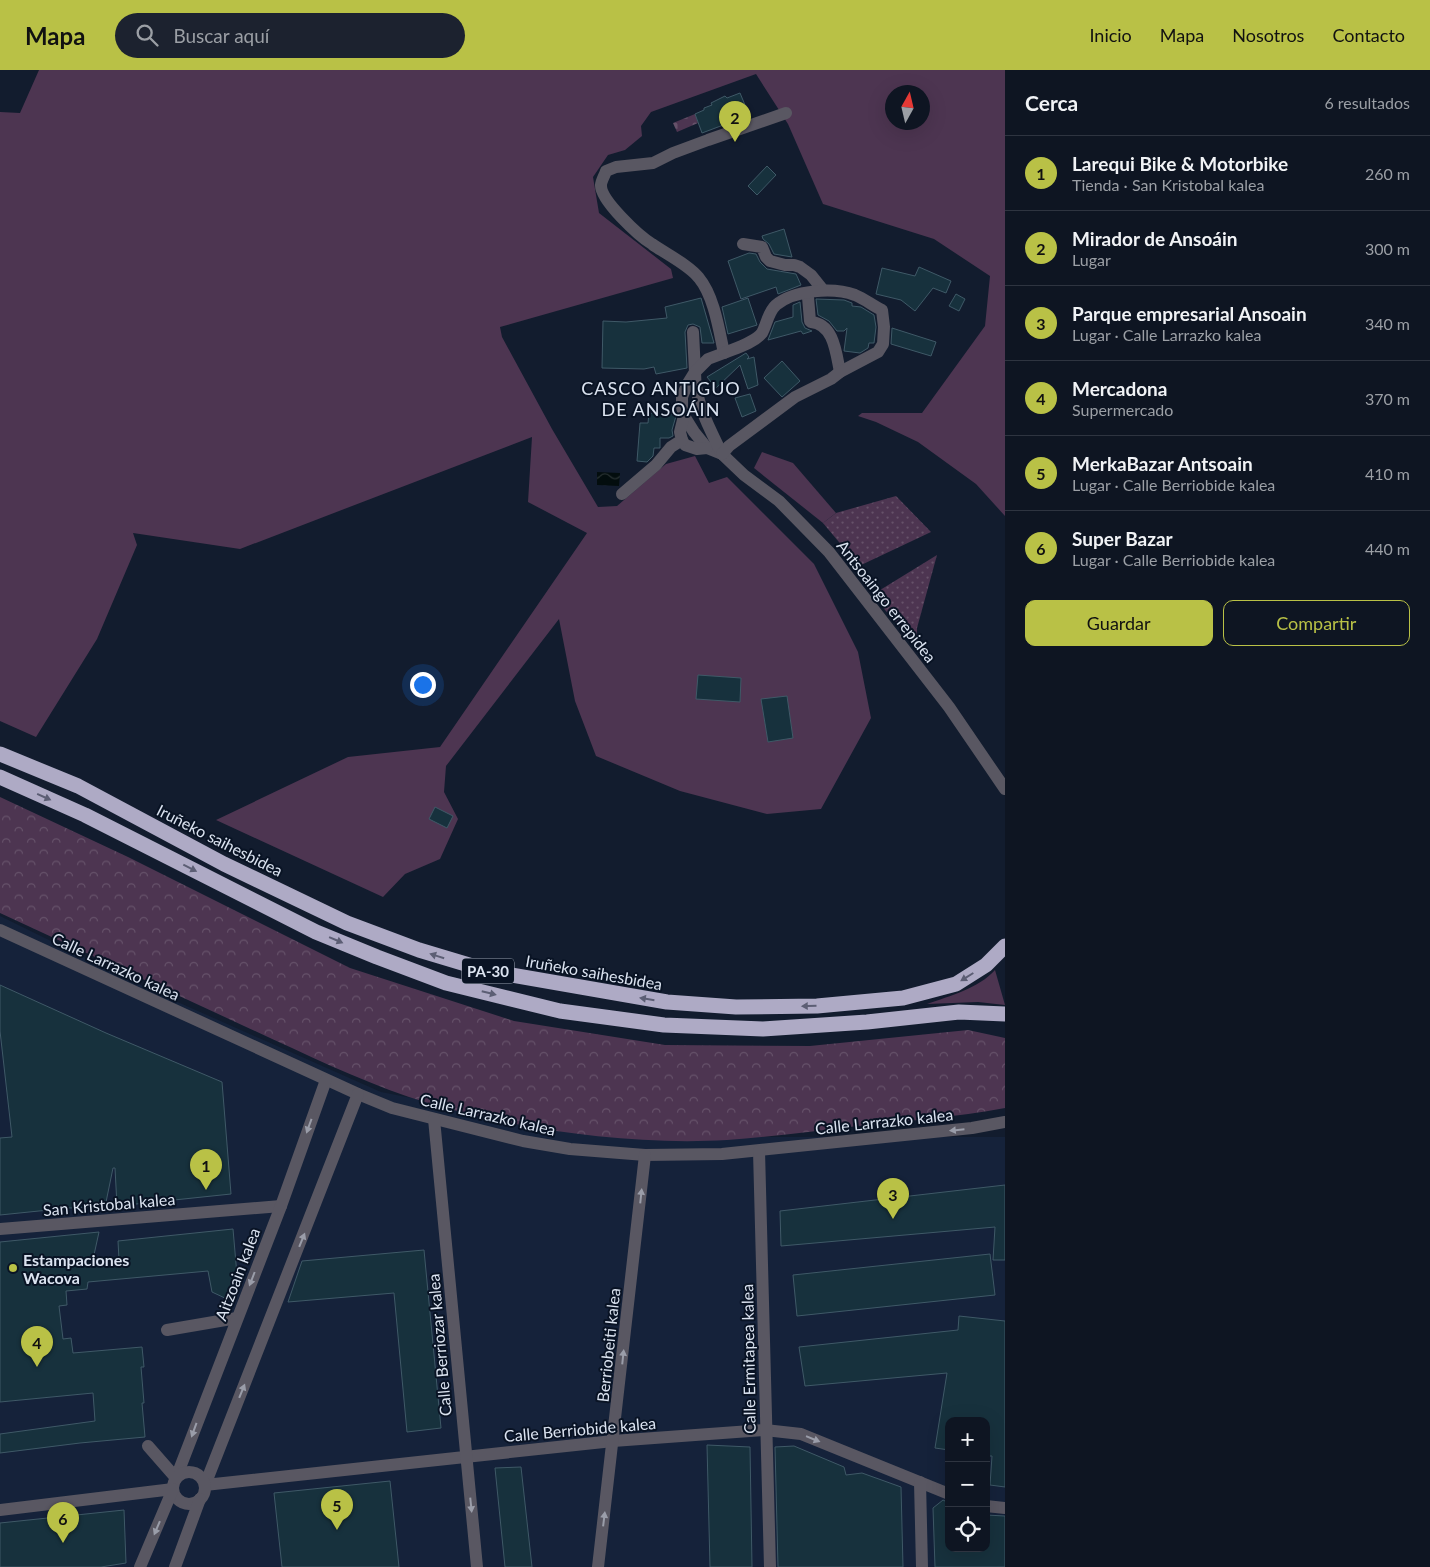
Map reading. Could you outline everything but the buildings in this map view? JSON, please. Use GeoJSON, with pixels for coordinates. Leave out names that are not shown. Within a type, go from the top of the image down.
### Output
{"type":"FeatureCollection","features":[{"type":"Feature","properties":{"kind":"highway","name":"Iruñeko saihesbidea"},"geometry":{"type":"LineString","coordinates":[[0,754],[78,786],[224,864],[348,923],[419,950],[489,971],[667,1002],[736,1007],[817,1006],[903,998],[956,984],[986,965],[1005,946]]}},
{"type":"Feature","properties":{"kind":"highway","name":"PA-30"},"geometry":{"type":"LineString","coordinates":[[0,777],[85,815],[316,932],[376,958],[446,983],[560,1011],[664,1025],[763,1029],[867,1022],[959,1012],[1005,1014]]}},
{"type":"Feature","properties":{"kind":"street"},"geometry":{"type":"LineString","coordinates":[[724,353],[714,311],[699,277],[650,243],[627,223],[603,197],[600,184],[606,171],[616,167],[653,163],[708,140],[786,113]]}},
{"type":"Feature","properties":{"kind":"street"},"geometry":{"type":"LineString","coordinates":[[744,244],[762,246],[766,257],[777,264],[800,266],[811,275],[823,290]]}},
{"type":"Feature","properties":{"kind":"street"},"geometry":{"type":"LineString","coordinates":[[707,448],[684,416],[682,397],[695,372],[708,359],[746,344],[761,333],[776,306],[794,296],[823,290],[841,291],[855,295],[882,310],[884,320],[883,344],[878,352],[795,397],[729,446],[722,454]]}},
{"type":"Feature","properties":{"kind":"street"},"geometry":{"type":"LineString","coordinates":[[806,294],[811,322],[818,323],[829,334],[840,372]]}},
{"type":"Feature","properties":{"kind":"street"},"geometry":{"type":"LineString","coordinates":[[693,332],[695,383],[700,407],[722,454]]}},
{"type":"Feature","properties":{"kind":"street"},"geometry":{"type":"LineString","coordinates":[[684,416],[680,432],[685,445],[697,449],[707,448],[722,454]]}},
{"type":"Feature","properties":{"kind":"street"},"geometry":{"type":"LineString","coordinates":[[622,494],[656,465],[671,447],[682,440]]}},
{"type":"Feature","properties":{"kind":"street","name":"Antsoaingo errepidea"},"geometry":{"type":"LineString","coordinates":[[722,454],[744,475],[779,501],[829,552],[949,707],[1005,789]]}},
{"type":"Feature","properties":{"kind":"street","name":"Calle Larrazko kalea"},"geometry":{"type":"LineString","coordinates":[[0,930],[326,1080],[392,1108],[523,1141],[570,1149],[646,1156],[722,1154],[972,1128],[1005,1122]]}},
{"type":"Feature","properties":{"kind":"street","name":"Aitzoain kalea"},"geometry":{"type":"LineString","coordinates":[[140,1567],[175,1484],[281,1206],[326,1080]]}},
{"type":"Feature","properties":{"kind":"street"},"geometry":{"type":"LineString","coordinates":[[175,1567],[203,1495],[204,1485],[358,1094]]}},
{"type":"Feature","properties":{"kind":"street","name":"Calle Berriozar kalea"},"geometry":{"type":"LineString","coordinates":[[434,1119],[478,1567]]}},
{"type":"Feature","properties":{"kind":"street","name":"Calle Ermitapea kalea"},"geometry":{"type":"LineString","coordinates":[[759,1151],[770,1567]]}},
{"type":"Feature","properties":{"kind":"street","name":"Berriobeiti kalea"},"geometry":{"type":"LineString","coordinates":[[598,1567],[646,1156]]}},
{"type":"Feature","properties":{"kind":"street","name":"San Kristobal kalea"},"geometry":{"type":"LineString","coordinates":[[0,1229],[281,1206]]}},
{"type":"Feature","properties":{"kind":"street"},"geometry":{"type":"LineString","coordinates":[[167,1330],[237,1318]]}},
{"type":"Feature","properties":{"kind":"street","name":"Calle Berriobide kalea"},"geometry":{"type":"LineString","coordinates":[[204,1485],[613,1441],[765,1430],[801,1434],[945,1492]]}},
{"type":"Feature","properties":{"kind":"street"},"geometry":{"type":"LineString","coordinates":[[148,1446],[175,1484],[177,1498],[191,1504],[200,1499]]}},
{"type":"Feature","properties":{"kind":"street"},"geometry":{"type":"LineString","coordinates":[[175,1484],[180,1475],[190,1472],[200,1476],[204,1485]]}},
{"type":"Feature","properties":{"kind":"street"},"geometry":{"type":"LineString","coordinates":[[920,1482],[922,1567]]}},
{"type":"Feature","properties":{"kind":"street"},"geometry":{"type":"LineString","coordinates":[[0,1510],[175,1484]]}},
{"type":"Feature","properties":{"kind":"street"},"geometry":{"type":"LineString","coordinates":[[990,1506],[1005,1508]]}},
{"type":"Feature","properties":{"kind":"shaded area"},"geometry":{"type":"Polygon","coordinates":[[[0,916],[155,992],[381,1092],[610,1137],[1005,1137],[1005,1567],[0,1567],[0,916]]]}},
{"type":"Feature","properties":{"kind":"green space"},"geometry":{"type":"Polygon","coordinates":[[[39,70],[1005,70],[1005,516],[976,484],[918,442],[876,422],[858,416],[862,413],[922,413],[985,326],[990,276],[934,239],[823,204],[788,124],[756,74],[651,112],[641,126],[642,136],[625,150],[608,155],[593,177],[599,213],[671,269],[673,278],[500,327],[502,337],[552,429],[598,507],[617,506],[666,464],[695,456],[709,483],[727,477],[814,564],[858,652],[871,718],[821,809],[767,814],[680,791],[596,756],[575,701],[559,619],[446,766],[444,792],[458,819],[440,859],[405,874],[383,897],[216,820],[348,757],[440,747],[587,533],[528,502],[532,437],[240,549],[133,533],[137,545],[97,639],[36,737],[0,721],[0,112],[20,113],[39,70]]]}},
{"type":"Feature","properties":{"kind":"green space"},"geometry":{"type":"Polygon","coordinates":[[[695,114],[698,123],[677,132],[673,123],[695,114]]]}},
{"type":"Feature","properties":{"kind":"green space"},"geometry":{"type":"Polygon","coordinates":[[[762,452],[793,463],[836,513],[823,523],[754,468],[762,452]]]}},
{"type":"Feature","properties":{"kind":"green space"},"geometry":{"type":"Polygon","coordinates":[[[896,496],[931,532],[859,566],[823,523],[836,513],[896,496]]]}},
{"type":"Feature","properties":{"kind":"green space"},"geometry":{"type":"Polygon","coordinates":[[[937,555],[917,628],[917,650],[912,641],[872,595],[937,555]]]}},
{"type":"Feature","properties":{"kind":"green space"},"geometry":{"type":"Polygon","coordinates":[[[0,797],[128,857],[350,968],[514,1021],[665,1045],[810,1046],[968,1030],[1005,1038],[1005,1108],[776,1136],[688,1141],[607,1137],[525,1126],[485,1118],[409,1097],[326,1064],[0,913],[0,797]]]}},
{"type":"Feature","properties":{"kind":"green space"},"geometry":{"type":"Polygon","coordinates":[[[995,970],[1005,1005],[978,1002],[927,1004],[973,987],[995,970]]]}},
{"type":"Feature","properties":{"kind":"water"},"geometry":{"type":"Polygon","coordinates":[[[597,472],[620,473],[619,486],[597,485],[597,472]]]}},
{"type":"Feature","properties":{"kind":"place","name":"Mirador de Ansoáin"},"geometry":{"type":"Point","coordinates":[735,142]}},
{"type":"Feature","properties":{"kind":"place","name":"Larequi Bike & Motorbike"},"geometry":{"type":"Point","coordinates":[206,1190]}},
{"type":"Feature","properties":{"kind":"place","name":"Parque empresarial Ansoain"},"geometry":{"type":"Point","coordinates":[893,1219]}},
{"type":"Feature","properties":{"kind":"place","name":"Estampaciones Wacova"},"geometry":{"type":"Point","coordinates":[13,1268]}},
{"type":"Feature","properties":{"kind":"place","name":"Mercadona"},"geometry":{"type":"Point","coordinates":[37,1367]}},
{"type":"Feature","properties":{"kind":"place","name":"MerkaBazar Antsoain"},"geometry":{"type":"Point","coordinates":[337,1530]}},
{"type":"Feature","properties":{"kind":"place","name":"Super Bazar"},"geometry":{"type":"Point","coordinates":[63,1543]}},
{"type":"Feature","properties":{"kind":"district","name":"CASCO ANTIGUO DE ANSOÁIN"},"geometry":{"type":"Point","coordinates":[661,398]}}]}
